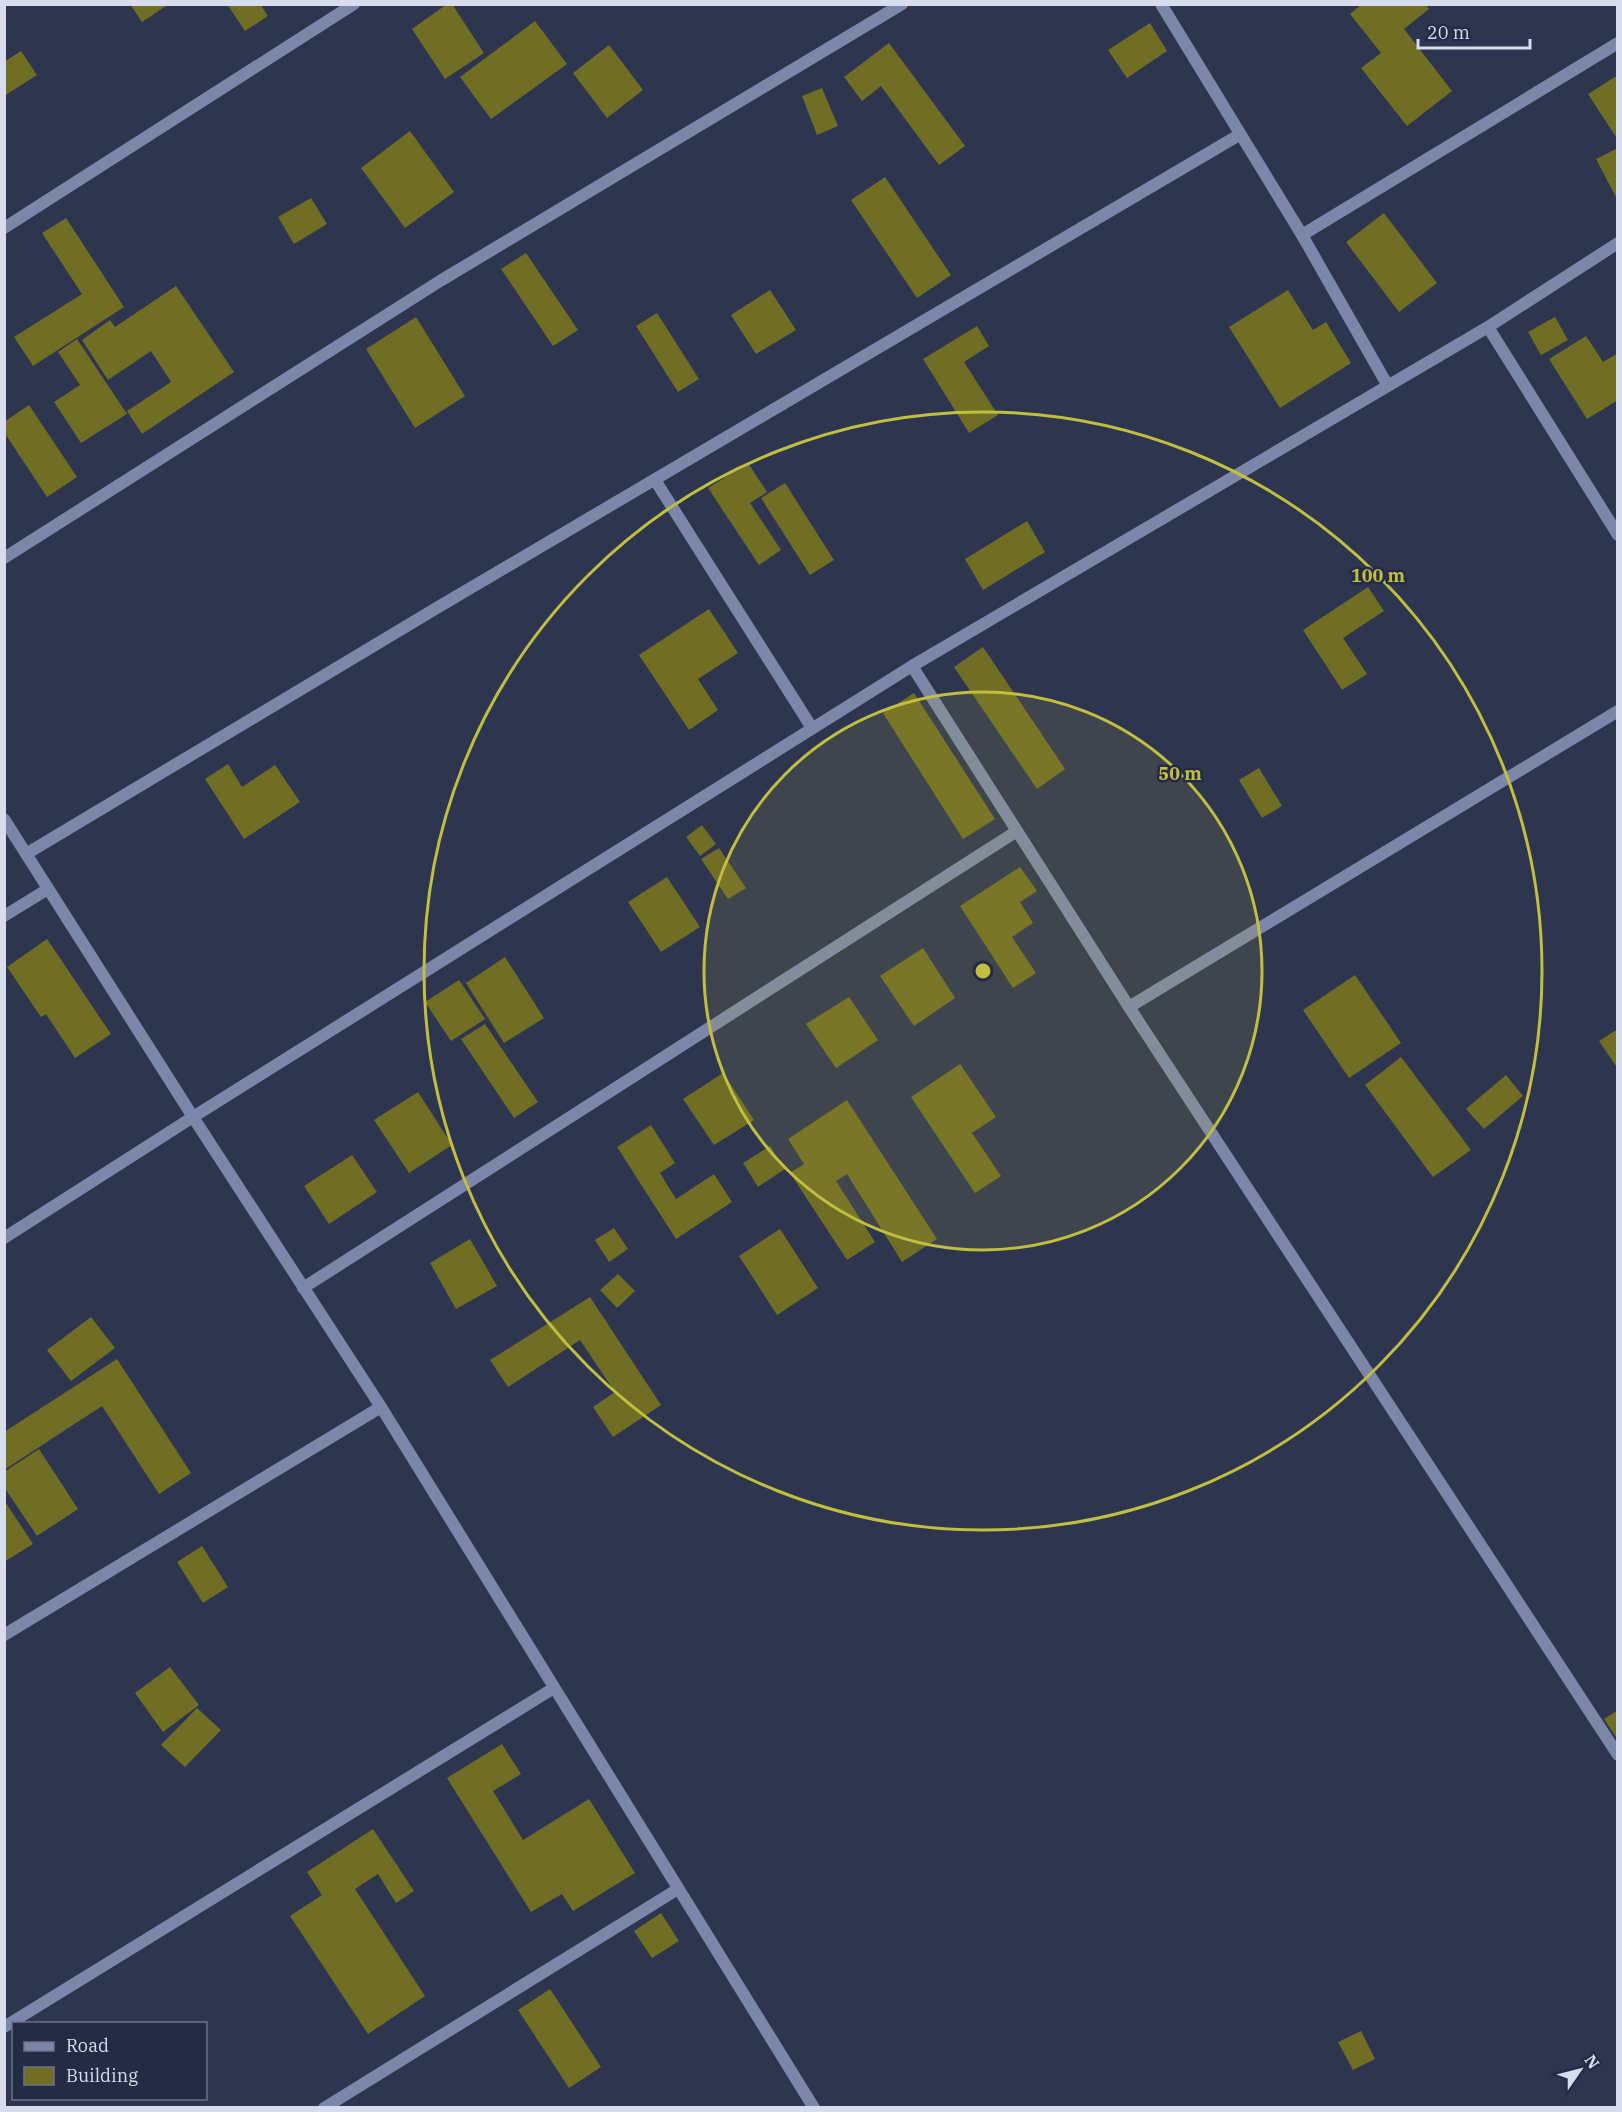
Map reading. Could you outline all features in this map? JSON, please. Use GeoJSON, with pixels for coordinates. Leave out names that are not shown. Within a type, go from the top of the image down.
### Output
{"type":"FeatureCollection","features":[{"type":"Feature","properties":{"kind":"street"},"geometry":{"type":"LineString","coordinates":[[4,228],[354,4]]}},
{"type":"Feature","properties":{"kind":"street"},"geometry":{"type":"LineString","coordinates":[[4,558],[440,281],[902,4]]}},
{"type":"Feature","properties":{"kind":"street"},"geometry":{"type":"LineString","coordinates":[[1161,4],[1302,235],[1388,386]]}},
{"type":"Feature","properties":{"kind":"street"},"geometry":{"type":"LineString","coordinates":[[1302,235],[1617,43]]}},
{"type":"Feature","properties":{"kind":"street"},"geometry":{"type":"LineString","coordinates":[[26,854],[1239,135]]}},
{"type":"Feature","properties":{"kind":"street"},"geometry":{"type":"LineString","coordinates":[[4,1238],[912,666],[1488,327],[1617,243]]}},
{"type":"Feature","properties":{"kind":"street"},"geometry":{"type":"LineString","coordinates":[[1488,327],[1617,535]]}},
{"type":"Feature","properties":{"kind":"street"},"geometry":{"type":"LineString","coordinates":[[655,480],[812,728]]}},
{"type":"Feature","properties":{"kind":"street"},"geometry":{"type":"LineString","coordinates":[[912,666],[1129,1007],[1617,1755]]}},
{"type":"Feature","properties":{"kind":"street"},"geometry":{"type":"LineString","coordinates":[[1129,1007],[1617,711]]}},
{"type":"Feature","properties":{"kind":"street"},"geometry":{"type":"LineString","coordinates":[[4,819],[381,1407],[813,2108]]}},
{"type":"Feature","properties":{"kind":"street"},"geometry":{"type":"LineString","coordinates":[[303,1288],[1017,831]]}},
{"type":"Feature","properties":{"kind":"street"},"geometry":{"type":"LineString","coordinates":[[4,916],[48,890]]}},
{"type":"Feature","properties":{"kind":"street"},"geometry":{"type":"LineString","coordinates":[[4,1635],[381,1407]]}},
{"type":"Feature","properties":{"kind":"street"},"geometry":{"type":"LineString","coordinates":[[12,2022],[554,1688]]}},
{"type":"Feature","properties":{"kind":"street"},"geometry":{"type":"LineString","coordinates":[[324,2108],[678,1888]]}},
{"type":"Feature","properties":{"kind":"building"},"geometry":{"type":"Polygon","coordinates":[[[130,4],[169,4],[142,22],[130,4]]]}},
{"type":"Feature","properties":{"kind":"building"},"geometry":{"type":"Polygon","coordinates":[[[227,4],[260,4],[268,16],[245,31],[227,4]]]}},
{"type":"Feature","properties":{"kind":"building"},"geometry":{"type":"Polygon","coordinates":[[[447,4],[452,4],[484,53],[445,79],[412,29],[447,4]]]}},
{"type":"Feature","properties":{"kind":"building"},"geometry":{"type":"Polygon","coordinates":[[[1362,4],[1425,4],[1429,9],[1404,29],[1452,91],[1407,126],[1361,68],[1381,53],[1350,14],[1362,4]]]}},
{"type":"Feature","properties":{"kind":"building"},"geometry":{"type":"Polygon","coordinates":[[[535,21],[567,64],[491,119],[460,77],[535,21]]]}},
{"type":"Feature","properties":{"kind":"building"},"geometry":{"type":"Polygon","coordinates":[[[1150,23],[1167,51],[1127,78],[1108,50],[1150,23]]]}},
{"type":"Feature","properties":{"kind":"building"},"geometry":{"type":"Polygon","coordinates":[[[889,43],[965,146],[939,165],[881,86],[862,101],[844,77],[889,43]]]}},
{"type":"Feature","properties":{"kind":"building"},"geometry":{"type":"Polygon","coordinates":[[[609,45],[643,90],[607,118],[573,73],[609,45]]]}},
{"type":"Feature","properties":{"kind":"building"},"geometry":{"type":"Polygon","coordinates":[[[21,51],[37,75],[4,96],[4,62],[21,51]]]}},
{"type":"Feature","properties":{"kind":"building"},"geometry":{"type":"Polygon","coordinates":[[[1618,75],[1618,136],[1616,137],[1588,94],[1618,75]]]}},
{"type":"Feature","properties":{"kind":"building"},"geometry":{"type":"Polygon","coordinates":[[[822,88],[838,126],[817,135],[802,96],[822,88]]]}},
{"type":"Feature","properties":{"kind":"building"},"geometry":{"type":"Polygon","coordinates":[[[410,131],[454,192],[405,228],[361,168],[410,131]]]}},
{"type":"Feature","properties":{"kind":"building"},"geometry":{"type":"Polygon","coordinates":[[[1618,148],[1618,201],[1596,159],[1618,148]]]}},
{"type":"Feature","properties":{"kind":"building"},"geometry":{"type":"Polygon","coordinates":[[[885,177],[951,275],[917,298],[851,200],[885,177]]]}},
{"type":"Feature","properties":{"kind":"building"},"geometry":{"type":"Polygon","coordinates":[[[311,198],[327,224],[294,244],[278,217],[311,198]]]}},
{"type":"Feature","properties":{"kind":"building"},"geometry":{"type":"Polygon","coordinates":[[[1384,213],[1437,283],[1399,312],[1346,242],[1384,213]]]}},
{"type":"Feature","properties":{"kind":"building"},"geometry":{"type":"Polygon","coordinates":[[[66,218],[124,307],[33,366],[14,337],[82,294],[42,233],[66,218]]]}},
{"type":"Feature","properties":{"kind":"building"},"geometry":{"type":"Polygon","coordinates":[[[526,253],[578,330],[553,346],[501,269],[526,253]]]}},
{"type":"Feature","properties":{"kind":"building"},"geometry":{"type":"Polygon","coordinates":[[[176,286],[234,372],[142,434],[127,411],[171,382],[151,351],[108,380],[82,340],[110,320],[115,327],[176,286]]]}},
{"type":"Feature","properties":{"kind":"building"},"geometry":{"type":"Polygon","coordinates":[[[770,290],[796,330],[756,354],[731,315],[770,290]]]}},
{"type":"Feature","properties":{"kind":"building"},"geometry":{"type":"Polygon","coordinates":[[[1288,290],[1313,330],[1326,322],[1351,363],[1280,408],[1229,327],[1288,290]]]}},
{"type":"Feature","properties":{"kind":"building"},"geometry":{"type":"Polygon","coordinates":[[[657,313],[699,379],[678,392],[636,326],[657,313]]]}},
{"type":"Feature","properties":{"kind":"building"},"geometry":{"type":"Polygon","coordinates":[[[416,317],[465,396],[415,428],[366,349],[416,317]]]}},
{"type":"Feature","properties":{"kind":"building"},"geometry":{"type":"Polygon","coordinates":[[[1555,317],[1568,340],[1541,355],[1528,332],[1555,317]]]}},
{"type":"Feature","properties":{"kind":"building"},"geometry":{"type":"Polygon","coordinates":[[[977,326],[989,346],[964,362],[998,415],[969,433],[923,359],[977,326]]]}},
{"type":"Feature","properties":{"kind":"building"},"geometry":{"type":"Polygon","coordinates":[[[1586,336],[1603,362],[1618,353],[1618,400],[1587,419],[1549,359],[1586,336]]]}},
{"type":"Feature","properties":{"kind":"building"},"geometry":{"type":"Polygon","coordinates":[[[77,339],[127,414],[81,443],[54,402],[80,385],[58,352],[77,339]]]}},
{"type":"Feature","properties":{"kind":"building"},"geometry":{"type":"Polygon","coordinates":[[[29,405],[77,477],[47,497],[4,432],[4,422],[29,405]]]}},
{"type":"Feature","properties":{"kind":"building"},"geometry":{"type":"Polygon","coordinates":[[[748,463],[767,492],[750,503],[781,550],[759,565],[708,488],[748,463]]]}},
{"type":"Feature","properties":{"kind":"building"},"geometry":{"type":"Polygon","coordinates":[[[785,483],[834,560],[810,575],[761,498],[785,483]]]}},
{"type":"Feature","properties":{"kind":"building"},"geometry":{"type":"Polygon","coordinates":[[[1027,521],[1045,552],[983,590],[965,559],[1027,521]]]}},
{"type":"Feature","properties":{"kind":"building"},"geometry":{"type":"Polygon","coordinates":[[[1368,587],[1384,611],[1343,638],[1367,674],[1342,690],[1303,630],[1368,587]]]}},
{"type":"Feature","properties":{"kind":"building"},"geometry":{"type":"Polygon","coordinates":[[[709,609],[738,653],[698,679],[718,710],[689,730],[639,655],[709,609]]]}},
{"type":"Feature","properties":{"kind":"building"},"geometry":{"type":"Polygon","coordinates":[[[983,647],[1065,769],[1037,789],[954,667],[983,647]]]}},
{"type":"Feature","properties":{"kind":"building"},"geometry":{"type":"Polygon","coordinates":[[[914,693],[995,819],[963,839],[883,713],[914,693]]]}},
{"type":"Feature","properties":{"kind":"building"},"geometry":{"type":"Polygon","coordinates":[[[228,764],[242,787],[275,765],[300,802],[244,839],[205,779],[228,764]]]}},
{"type":"Feature","properties":{"kind":"building"},"geometry":{"type":"Polygon","coordinates":[[[1259,768],[1282,806],[1262,818],[1239,780],[1259,768]]]}},
{"type":"Feature","properties":{"kind":"building"},"geometry":{"type":"Polygon","coordinates":[[[702,825],[716,844],[700,856],[686,837],[702,825]]]}},
{"type":"Feature","properties":{"kind":"building"},"geometry":{"type":"Polygon","coordinates":[[[719,848],[746,888],[728,899],[701,859],[719,848]]]}},
{"type":"Feature","properties":{"kind":"building"},"geometry":{"type":"Polygon","coordinates":[[[1020,867],[1037,891],[1020,902],[1033,923],[1012,937],[1036,973],[1013,988],[960,906],[1020,867]]]}},
{"type":"Feature","properties":{"kind":"building"},"geometry":{"type":"Polygon","coordinates":[[[667,877],[700,927],[661,952],[628,902],[667,877]]]}},
{"type":"Feature","properties":{"kind":"building"},"geometry":{"type":"Polygon","coordinates":[[[47,939],[111,1034],[75,1058],[46,1014],[41,1017],[7,967],[47,939]]]}},
{"type":"Feature","properties":{"kind":"building"},"geometry":{"type":"Polygon","coordinates":[[[923,948],[955,998],[914,1026],[880,976],[923,948]]]}},
{"type":"Feature","properties":{"kind":"building"},"geometry":{"type":"Polygon","coordinates":[[[505,957],[544,1018],[504,1043],[466,983],[505,957]]]}},
{"type":"Feature","properties":{"kind":"building"},"geometry":{"type":"Polygon","coordinates":[[[1355,975],[1401,1043],[1349,1078],[1303,1010],[1355,975]]]}},
{"type":"Feature","properties":{"kind":"building"},"geometry":{"type":"Polygon","coordinates":[[[459,980],[485,1019],[451,1041],[425,1002],[459,980]]]}},
{"type":"Feature","properties":{"kind":"building"},"geometry":{"type":"Polygon","coordinates":[[[849,997],[878,1040],[836,1068],[806,1024],[849,997]]]}},
{"type":"Feature","properties":{"kind":"building"},"geometry":{"type":"Polygon","coordinates":[[[485,1024],[538,1102],[514,1118],[461,1039],[485,1024]]]}},
{"type":"Feature","properties":{"kind":"building"},"geometry":{"type":"Polygon","coordinates":[[[1618,1029],[1618,1069],[1599,1041],[1618,1029]]]}},
{"type":"Feature","properties":{"kind":"building"},"geometry":{"type":"Polygon","coordinates":[[[1401,1057],[1471,1150],[1433,1177],[1365,1085],[1401,1057]]]}},
{"type":"Feature","properties":{"kind":"building"},"geometry":{"type":"Polygon","coordinates":[[[960,1064],[996,1117],[972,1133],[1001,1176],[975,1193],[911,1097],[960,1064]]]}},
{"type":"Feature","properties":{"kind":"building"},"geometry":{"type":"Polygon","coordinates":[[[723,1073],[754,1120],[714,1145],[683,1099],[723,1073]]]}},
{"type":"Feature","properties":{"kind":"building"},"geometry":{"type":"Polygon","coordinates":[[[1506,1075],[1523,1096],[1484,1129],[1466,1109],[1506,1075]]]}},
{"type":"Feature","properties":{"kind":"building"},"geometry":{"type":"Polygon","coordinates":[[[418,1092],[452,1145],[409,1173],[374,1120],[418,1092]]]}},
{"type":"Feature","properties":{"kind":"building"},"geometry":{"type":"Polygon","coordinates":[[[847,1100],[937,1239],[902,1262],[847,1174],[836,1181],[875,1242],[847,1260],[790,1173],[804,1164],[788,1139],[847,1100]]]}},
{"type":"Feature","properties":{"kind":"building"},"geometry":{"type":"Polygon","coordinates":[[[651,1125],[675,1163],[660,1173],[676,1199],[714,1174],[732,1202],[676,1239],[617,1147],[651,1125]]]}},
{"type":"Feature","properties":{"kind":"building"},"geometry":{"type":"Polygon","coordinates":[[[770,1146],[785,1169],[758,1187],[743,1163],[770,1146]]]}},
{"type":"Feature","properties":{"kind":"building"},"geometry":{"type":"Polygon","coordinates":[[[352,1155],[377,1192],[329,1224],[304,1186],[352,1155]]]}},
{"type":"Feature","properties":{"kind":"building"},"geometry":{"type":"Polygon","coordinates":[[[614,1228],[628,1249],[609,1262],[595,1240],[614,1228]]]}},
{"type":"Feature","properties":{"kind":"building"},"geometry":{"type":"Polygon","coordinates":[[[780,1229],[818,1288],[777,1315],[739,1256],[780,1229]]]}},
{"type":"Feature","properties":{"kind":"building"},"geometry":{"type":"Polygon","coordinates":[[[470,1239],[497,1286],[456,1309],[430,1263],[470,1239]]]}},
{"type":"Feature","properties":{"kind":"building"},"geometry":{"type":"Polygon","coordinates":[[[618,1274],[635,1291],[617,1308],[600,1290],[618,1274]]]}},
{"type":"Feature","properties":{"kind":"building"},"geometry":{"type":"Polygon","coordinates":[[[590,1297],[661,1405],[613,1437],[593,1407],[615,1392],[580,1340],[508,1387],[490,1360],[590,1297]]]}},
{"type":"Feature","properties":{"kind":"building"},"geometry":{"type":"Polygon","coordinates":[[[91,1317],[115,1348],[71,1381],[47,1350],[91,1317]]]}},
{"type":"Feature","properties":{"kind":"building"},"geometry":{"type":"Polygon","coordinates":[[[117,1359],[191,1473],[159,1494],[102,1406],[4,1470],[4,1432],[117,1359]]]}},
{"type":"Feature","properties":{"kind":"building"},"geometry":{"type":"Polygon","coordinates":[[[39,1449],[78,1509],[37,1536],[4,1487],[4,1472],[39,1449]]]}},
{"type":"Feature","properties":{"kind":"building"},"geometry":{"type":"Polygon","coordinates":[[[4,1500],[33,1544],[4,1562],[4,1500]]]}},
{"type":"Feature","properties":{"kind":"building"},"geometry":{"type":"Polygon","coordinates":[[[202,1546],[228,1587],[203,1603],[177,1562],[202,1546]]]}},
{"type":"Feature","properties":{"kind":"building"},"geometry":{"type":"Polygon","coordinates":[[[170,1667],[199,1705],[163,1732],[135,1693],[170,1667]]]}},
{"type":"Feature","properties":{"kind":"building"},"geometry":{"type":"Polygon","coordinates":[[[197,1708],[221,1730],[185,1767],[161,1745],[197,1708]]]}},
{"type":"Feature","properties":{"kind":"building"},"geometry":{"type":"Polygon","coordinates":[[[1618,1710],[1618,1740],[1604,1719],[1618,1710]]]}},
{"type":"Feature","properties":{"kind":"building"},"geometry":{"type":"Polygon","coordinates":[[[502,1744],[521,1774],[493,1791],[523,1840],[589,1799],[635,1873],[573,1911],[562,1894],[531,1912],[447,1778],[502,1744]]]}},
{"type":"Feature","properties":{"kind":"building"},"geometry":{"type":"Polygon","coordinates":[[[373,1829],[414,1891],[396,1903],[378,1874],[355,1889],[425,1996],[368,2034],[290,1916],[322,1895],[307,1872],[373,1829]]]}},
{"type":"Feature","properties":{"kind":"building"},"geometry":{"type":"Polygon","coordinates":[[[661,1913],[679,1941],[652,1958],[634,1931],[661,1913]]]}},
{"type":"Feature","properties":{"kind":"building"},"geometry":{"type":"Polygon","coordinates":[[[550,1989],[601,2067],[569,2088],[518,2010],[550,1989]]]}},
{"type":"Feature","properties":{"kind":"building"},"geometry":{"type":"Polygon","coordinates":[[[1361,2031],[1375,2059],[1353,2070],[1338,2042],[1361,2031]]]}}]}
